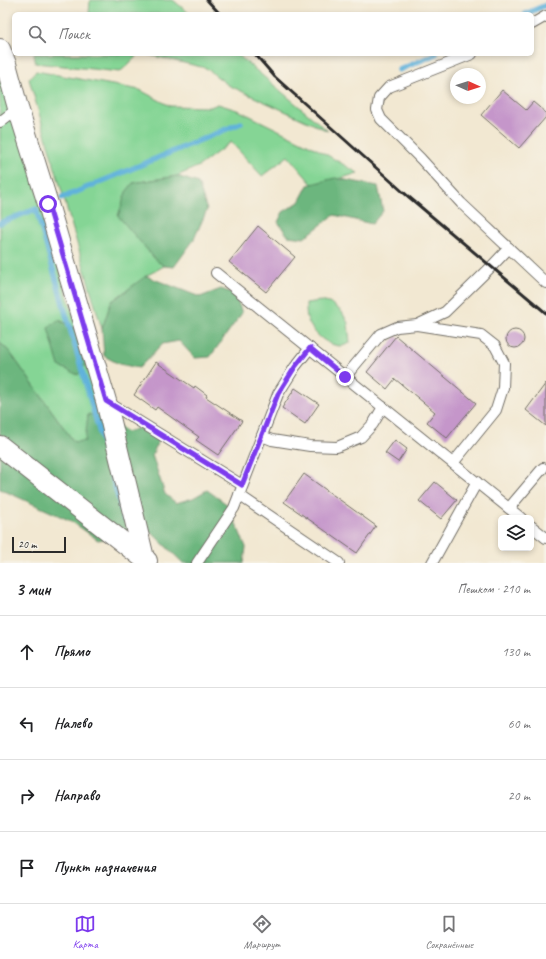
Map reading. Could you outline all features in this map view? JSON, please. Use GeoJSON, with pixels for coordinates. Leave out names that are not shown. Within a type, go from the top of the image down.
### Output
{"type":"FeatureCollection","features":[{"type":"Feature","properties":{"kind":"street"},"geometry":{"type":"LineString","coordinates":[[0,49],[6,64],[106,401],[147,560]]}},
{"type":"Feature","properties":{"kind":"street"},"geometry":{"type":"LineString","coordinates":[[0,446],[147,560]]}},
{"type":"Feature","properties":{"kind":"lane"},"geometry":{"type":"LineString","coordinates":[[534,23],[546,16]]}},
{"type":"Feature","properties":{"kind":"lane"},"geometry":{"type":"LineString","coordinates":[[467,56],[389,88],[379,98],[377,110],[381,119],[421,159],[461,203],[546,283]]}},
{"type":"Feature","properties":{"kind":"lane"},"geometry":{"type":"LineString","coordinates":[[0,122],[18,108]]}},
{"type":"Feature","properties":{"kind":"lane"},"geometry":{"type":"LineString","coordinates":[[417,325],[445,312],[509,248]]}},
{"type":"Feature","properties":{"kind":"lane"},"geometry":{"type":"LineString","coordinates":[[216,273],[517,515]]}},
{"type":"Feature","properties":{"kind":"lane"},"geometry":{"type":"LineString","coordinates":[[345,377],[381,334],[397,327],[417,325],[481,335],[495,346],[504,363],[503,388],[496,410],[453,463]]}},
{"type":"Feature","properties":{"kind":"lane"},"geometry":{"type":"LineString","coordinates":[[197,563],[234,508],[278,394],[295,367],[310,348]]}},
{"type":"Feature","properties":{"kind":"lane"},"geometry":{"type":"LineString","coordinates":[[106,401],[241,490],[339,563]]}},
{"type":"Feature","properties":{"kind":"lane"},"geometry":{"type":"LineString","coordinates":[[262,436],[272,440],[310,446],[337,447],[361,437],[373,424],[383,407]]}},
{"type":"Feature","properties":{"kind":"lane"},"geometry":{"type":"LineString","coordinates":[[509,508],[544,468]]}},
{"type":"Feature","properties":{"kind":"lane"},"geometry":{"type":"LineString","coordinates":[[432,563],[477,482]]}},
{"type":"Feature","properties":{"kind":"lane"},"geometry":{"type":"LineString","coordinates":[[534,528],[546,538]]}},
{"type":"Feature","properties":{"kind":"green space"},"geometry":{"type":"Polygon","coordinates":[[[90,0],[173,0],[188,12],[89,12],[90,0]]]}},
{"type":"Feature","properties":{"kind":"green space"},"geometry":{"type":"Polygon","coordinates":[[[34,56],[137,56],[120,72],[35,63],[34,56]]]}},
{"type":"Feature","properties":{"kind":"green space"},"geometry":{"type":"Polygon","coordinates":[[[154,56],[239,56],[328,131],[228,85],[206,68],[154,56]]]}},
{"type":"Feature","properties":{"kind":"green space"},"geometry":{"type":"Polygon","coordinates":[[[0,64],[77,328],[59,320],[86,364],[105,418],[85,442],[74,442],[9,351],[0,343],[0,64]]]}},
{"type":"Feature","properties":{"kind":"green space"},"geometry":{"type":"Polygon","coordinates":[[[36,71],[140,90],[170,106],[210,107],[218,104],[240,111],[317,149],[358,173],[339,179],[312,184],[288,156],[262,176],[231,142],[199,166],[177,176],[133,183],[142,243],[156,260],[164,266],[146,276],[111,302],[102,329],[29,79],[36,71]]]}},
{"type":"Feature","properties":{"kind":"green space"},"geometry":{"type":"Polygon","coordinates":[[[177,176],[198,183],[207,210],[193,241],[174,267],[164,266],[156,260],[118,216],[126,192],[133,183],[177,176]]]}},
{"type":"Feature","properties":{"kind":"green space"},"geometry":{"type":"Polygon","coordinates":[[[335,178],[378,186],[383,211],[372,224],[334,215],[304,238],[288,236],[278,222],[283,212],[299,202],[308,185],[335,178]]]}},
{"type":"Feature","properties":{"kind":"green space"},"geometry":{"type":"Polygon","coordinates":[[[146,276],[200,297],[221,289],[235,294],[242,313],[210,357],[195,358],[179,341],[162,344],[139,368],[119,364],[104,356],[102,329],[111,302],[146,276]]]}},
{"type":"Feature","properties":{"kind":"green space"},"geometry":{"type":"Polygon","coordinates":[[[321,301],[332,304],[342,312],[348,323],[350,343],[336,346],[323,340],[313,329],[307,318],[306,303],[321,301]]]}},
{"type":"Feature","properties":{"kind":"green space"},"geometry":{"type":"Polygon","coordinates":[[[58,320],[77,329],[86,364],[78,375],[59,366],[48,328],[58,320]]]}},
{"type":"Feature","properties":{"kind":"green space"},"geometry":{"type":"Polygon","coordinates":[[[0,343],[9,351],[74,442],[85,441],[88,414],[105,418],[127,432],[151,426],[162,434],[152,455],[165,494],[176,503],[193,498],[207,490],[228,505],[246,547],[244,563],[183,563],[152,533],[139,532],[98,540],[71,521],[0,489],[0,343]]]}},
{"type":"Feature","properties":{"kind":"building"},"geometry":{"type":"Polygon","coordinates":[[[502,90],[526,110],[533,102],[546,113],[546,117],[519,148],[481,115],[502,90]]]}},
{"type":"Feature","properties":{"kind":"building"},"geometry":{"type":"Polygon","coordinates":[[[258,226],[295,257],[266,292],[229,262],[258,226]]]}},
{"type":"Feature","properties":{"kind":"building"},"geometry":{"type":"Polygon","coordinates":[[[515,330],[521,333],[524,339],[521,345],[515,348],[509,345],[506,339],[509,333],[515,330]]]}},
{"type":"Feature","properties":{"kind":"building"},"geometry":{"type":"Polygon","coordinates":[[[396,336],[476,403],[447,438],[427,422],[435,412],[395,379],[387,389],[367,372],[396,336]]]}},
{"type":"Feature","properties":{"kind":"building"},"geometry":{"type":"Polygon","coordinates":[[[156,362],[194,388],[195,386],[207,395],[206,397],[242,421],[218,455],[196,440],[199,437],[157,407],[155,410],[134,395],[156,362]]]}},
{"type":"Feature","properties":{"kind":"building"},"geometry":{"type":"Polygon","coordinates":[[[546,383],[546,426],[526,410],[546,383]]]}},
{"type":"Feature","properties":{"kind":"building"},"geometry":{"type":"Polygon","coordinates":[[[295,388],[319,404],[305,424],[282,408],[295,388]]]}},
{"type":"Feature","properties":{"kind":"building"},"geometry":{"type":"Polygon","coordinates":[[[395,440],[407,449],[398,462],[385,453],[395,440]]]}},
{"type":"Feature","properties":{"kind":"building"},"geometry":{"type":"Polygon","coordinates":[[[304,474],[376,526],[357,553],[284,502],[304,474]]]}},
{"type":"Feature","properties":{"kind":"building"},"geometry":{"type":"Polygon","coordinates":[[[435,482],[457,500],[441,519],[419,501],[435,482]]]}},
{"type":"Feature","properties":{"kind":"waterway"},"geometry":{"type":"LineString","coordinates":[[530,12],[546,5]]}},
{"type":"Feature","properties":{"kind":"waterway"},"geometry":{"type":"LineString","coordinates":[[399,70],[431,56]]}},
{"type":"Feature","properties":{"kind":"waterway"},"geometry":{"type":"LineString","coordinates":[[62,198],[241,123]]}},
{"type":"Feature","properties":{"kind":"waterway"},"geometry":{"type":"LineString","coordinates":[[0,223],[36,209],[124,518]]}},
{"type":"Feature","properties":{"kind":"railway"},"geometry":{"type":"LineString","coordinates":[[207,0],[218,12]]}},
{"type":"Feature","properties":{"kind":"railway"},"geometry":{"type":"LineString","coordinates":[[257,56],[275,77],[403,192],[546,313]]}},
{"type":"Feature","properties":{"kind":"route"},"geometry":{"type":"LineString","coordinates":[[48,204],[106,401],[242,485],[278,394],[295,367],[310,348],[345,377]]}}]}
